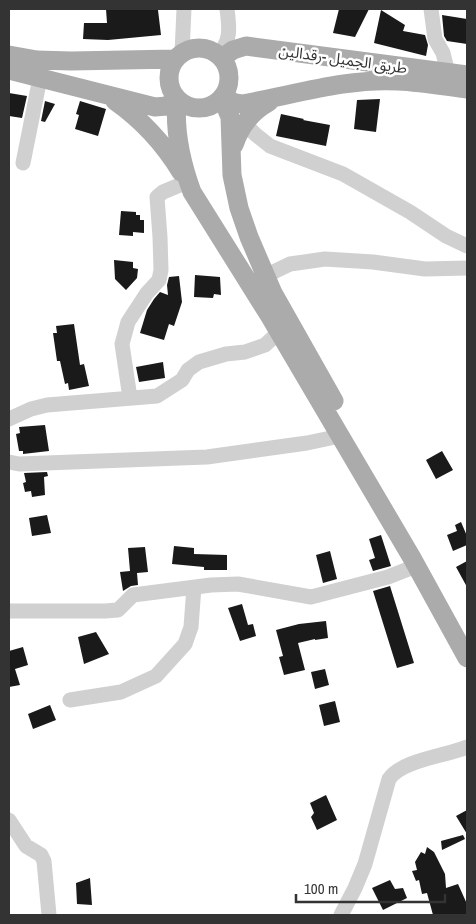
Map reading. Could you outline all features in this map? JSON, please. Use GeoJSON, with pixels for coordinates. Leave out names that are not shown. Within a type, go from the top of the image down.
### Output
{"type":"FeatureCollection","features":[{"type":"Feature","properties":{"kind":"main road","name":"طريق الجميل -رقدالين"},"geometry":{"type":"LineString","coordinates":[[220,56],[246,46],[467,75]]}},
{"type":"Feature","properties":{"kind":"main road"},"geometry":{"type":"LineString","coordinates":[[200,48],[220,56],[226,64],[230,77],[229,84],[222,98],[210,107],[199,109],[187,106],[176,99],[172,93],[169,81],[170,70],[179,56],[188,50],[200,48]]}},
{"type":"Feature","properties":{"kind":"main road"},"geometry":{"type":"LineString","coordinates":[[9,55],[37,60],[71,61],[179,56]]}},
{"type":"Feature","properties":{"kind":"main road"},"geometry":{"type":"LineString","coordinates":[[9,70],[110,97],[161,107],[176,99]]}},
{"type":"Feature","properties":{"kind":"main road","name":"طريق الجميل -رقدالين"},"geometry":{"type":"LineString","coordinates":[[222,98],[236,104],[242,104],[326,87],[398,81],[467,89]]}},
{"type":"Feature","properties":{"kind":"main road"},"geometry":{"type":"LineString","coordinates":[[231,156],[236,138],[244,122],[261,107],[283,96]]}},
{"type":"Feature","properties":{"kind":"main road"},"geometry":{"type":"LineString","coordinates":[[110,97],[135,117],[157,139],[176,164],[189,187],[275,312],[467,631]]}},
{"type":"Feature","properties":{"kind":"main road"},"geometry":{"type":"LineString","coordinates":[[222,98],[230,117],[232,175],[239,208],[264,276],[279,332],[416,566],[467,658]]}},
{"type":"Feature","properties":{"kind":"main road"},"geometry":{"type":"LineString","coordinates":[[176,99],[178,137],[189,187]]}},
{"type":"Feature","properties":{"kind":"street"},"geometry":{"type":"LineString","coordinates":[[179,56],[184,9]]}},
{"type":"Feature","properties":{"kind":"street"},"geometry":{"type":"LineString","coordinates":[[220,56],[228,38],[227,9]]}},
{"type":"Feature","properties":{"kind":"street"},"geometry":{"type":"LineString","coordinates":[[430,9],[435,39],[443,53],[448,73]]}},
{"type":"Feature","properties":{"kind":"street"},"geometry":{"type":"LineString","coordinates":[[23,163],[40,78]]}},
{"type":"Feature","properties":{"kind":"street"},"geometry":{"type":"LineString","coordinates":[[244,122],[270,146],[343,174],[410,212],[446,236],[467,246]]}},
{"type":"Feature","properties":{"kind":"street"},"geometry":{"type":"LineString","coordinates":[[130,398],[122,344],[128,322],[159,280],[161,270],[157,197],[163,192],[189,187]]}},
{"type":"Feature","properties":{"kind":"street"},"geometry":{"type":"LineString","coordinates":[[264,276],[290,264],[325,259],[373,262],[425,269],[467,268]]}},
{"type":"Feature","properties":{"kind":"street"},"geometry":{"type":"LineString","coordinates":[[9,419],[31,409],[47,405],[156,396],[182,380],[188,370],[199,362],[265,346],[279,332]]}},
{"type":"Feature","properties":{"kind":"street"},"geometry":{"type":"LineString","coordinates":[[9,462],[19,464],[207,457],[307,443],[340,436]]}},
{"type":"Feature","properties":{"kind":"street"},"geometry":{"type":"LineString","coordinates":[[9,610],[118,610],[133,596],[194,587],[238,584],[311,597],[388,577],[416,566]]}},
{"type":"Feature","properties":{"kind":"street"},"geometry":{"type":"LineString","coordinates":[[70,700],[121,692],[156,676],[185,644],[191,627],[194,587]]}},
{"type":"Feature","properties":{"kind":"street"},"geometry":{"type":"LineString","coordinates":[[342,915],[356,888],[365,864],[389,779],[392,775],[416,763],[467,747]]}},
{"type":"Feature","properties":{"kind":"street"},"geometry":{"type":"LineString","coordinates":[[9,820],[26,846],[41,855],[44,861],[50,915]]}},
{"type":"Feature","properties":{"kind":"building"},"geometry":{"type":"Polygon","coordinates":[[[106,9],[158,10],[161,35],[108,40],[83,39],[84,23],[107,23],[106,9]]]}},
{"type":"Feature","properties":{"kind":"building"},"geometry":{"type":"Polygon","coordinates":[[[339,9],[369,9],[355,37],[333,33],[339,9]]]}},
{"type":"Feature","properties":{"kind":"building"},"geometry":{"type":"Polygon","coordinates":[[[381,10],[405,25],[403,31],[425,35],[428,45],[426,56],[374,43],[381,10]]]}},
{"type":"Feature","properties":{"kind":"building"},"geometry":{"type":"Polygon","coordinates":[[[442,15],[467,19],[467,44],[447,41],[444,36],[442,15]]]}},
{"type":"Feature","properties":{"kind":"building"},"geometry":{"type":"Polygon","coordinates":[[[9,93],[27,96],[22,118],[9,116],[9,93]]]}},
{"type":"Feature","properties":{"kind":"building"},"geometry":{"type":"Polygon","coordinates":[[[380,99],[376,132],[354,129],[357,100],[380,99]]]}},
{"type":"Feature","properties":{"kind":"building"},"geometry":{"type":"Polygon","coordinates":[[[45,101],[55,104],[45,122],[41,121],[45,101]]]}},
{"type":"Feature","properties":{"kind":"building"},"geometry":{"type":"Polygon","coordinates":[[[80,101],[106,109],[98,136],[75,129],[79,115],[76,114],[80,101]]]}},
{"type":"Feature","properties":{"kind":"building"},"geometry":{"type":"Polygon","coordinates":[[[281,114],[330,125],[326,146],[276,136],[281,114]]]}},
{"type":"Feature","properties":{"kind":"building"},"geometry":{"type":"Polygon","coordinates":[[[121,211],[136,212],[136,215],[140,215],[140,220],[144,220],[144,233],[133,232],[133,236],[119,235],[121,211]]]}},
{"type":"Feature","properties":{"kind":"building"},"geometry":{"type":"Polygon","coordinates":[[[114,260],[133,262],[133,268],[138,269],[137,278],[126,290],[115,279],[114,260]]]}},
{"type":"Feature","properties":{"kind":"building"},"geometry":{"type":"Polygon","coordinates":[[[195,275],[220,277],[221,295],[214,294],[213,298],[194,297],[195,275]]]}},
{"type":"Feature","properties":{"kind":"building"},"geometry":{"type":"Polygon","coordinates":[[[179,276],[182,302],[174,326],[169,324],[164,340],[140,333],[147,310],[154,299],[160,292],[168,295],[167,285],[169,277],[179,276]]]}},
{"type":"Feature","properties":{"kind":"building"},"geometry":{"type":"Polygon","coordinates":[[[74,324],[80,365],[84,364],[89,386],[69,390],[68,383],[65,384],[60,361],[57,361],[53,333],[57,333],[56,326],[74,324]]]}},
{"type":"Feature","properties":{"kind":"building"},"geometry":{"type":"Polygon","coordinates":[[[163,362],[165,378],[139,382],[136,367],[163,362]]]}},
{"type":"Feature","properties":{"kind":"building"},"geometry":{"type":"Polygon","coordinates":[[[45,425],[49,451],[23,454],[23,451],[19,451],[16,434],[20,433],[19,427],[45,425]]]}},
{"type":"Feature","properties":{"kind":"building"},"geometry":{"type":"Polygon","coordinates":[[[442,451],[453,470],[436,479],[426,460],[442,451]]]}},
{"type":"Feature","properties":{"kind":"building"},"geometry":{"type":"Polygon","coordinates":[[[47,472],[48,476],[44,477],[45,495],[32,497],[31,491],[25,492],[23,483],[26,482],[24,473],[47,472]]]}},
{"type":"Feature","properties":{"kind":"building"},"geometry":{"type":"Polygon","coordinates":[[[47,515],[51,533],[32,536],[29,518],[47,515]]]}},
{"type":"Feature","properties":{"kind":"building"},"geometry":{"type":"Polygon","coordinates":[[[461,522],[467,536],[467,545],[453,551],[447,535],[457,531],[455,525],[461,522]]]}},
{"type":"Feature","properties":{"kind":"building"},"geometry":{"type":"Polygon","coordinates":[[[381,535],[391,566],[373,571],[369,560],[375,558],[369,539],[381,535]]]}},
{"type":"Feature","properties":{"kind":"building"},"geometry":{"type":"Polygon","coordinates":[[[174,546],[194,548],[194,554],[227,555],[227,570],[204,570],[204,567],[172,564],[174,546]]]}},
{"type":"Feature","properties":{"kind":"building"},"geometry":{"type":"Polygon","coordinates":[[[145,547],[148,572],[137,573],[138,585],[131,586],[123,591],[120,572],[130,571],[128,548],[145,547]]]}},
{"type":"Feature","properties":{"kind":"building"},"geometry":{"type":"Polygon","coordinates":[[[330,551],[337,579],[323,583],[316,555],[330,551]]]}},
{"type":"Feature","properties":{"kind":"building"},"geometry":{"type":"Polygon","coordinates":[[[467,561],[467,587],[456,567],[467,561]]]}},
{"type":"Feature","properties":{"kind":"building"},"geometry":{"type":"Polygon","coordinates":[[[390,586],[414,663],[397,668],[373,591],[390,586]]]}},
{"type":"Feature","properties":{"kind":"building"},"geometry":{"type":"Polygon","coordinates":[[[242,604],[248,625],[253,624],[256,636],[240,641],[228,608],[242,604]]]}},
{"type":"Feature","properties":{"kind":"building"},"geometry":{"type":"Polygon","coordinates":[[[326,621],[328,638],[298,643],[305,670],[284,675],[279,657],[283,656],[276,630],[299,624],[326,621]]]}},
{"type":"Feature","properties":{"kind":"building"},"geometry":{"type":"Polygon","coordinates":[[[96,632],[109,654],[84,664],[78,637],[96,632]]]}},
{"type":"Feature","properties":{"kind":"building"},"geometry":{"type":"Polygon","coordinates":[[[23,647],[28,665],[15,669],[20,685],[9,687],[9,651],[23,647]]]}},
{"type":"Feature","properties":{"kind":"building"},"geometry":{"type":"Polygon","coordinates":[[[325,669],[329,685],[315,689],[311,672],[325,669]]]}},
{"type":"Feature","properties":{"kind":"building"},"geometry":{"type":"Polygon","coordinates":[[[335,701],[340,722],[324,726],[319,705],[335,701]]]}},
{"type":"Feature","properties":{"kind":"building"},"geometry":{"type":"Polygon","coordinates":[[[50,705],[56,720],[33,729],[28,714],[50,705]]]}},
{"type":"Feature","properties":{"kind":"building"},"geometry":{"type":"Polygon","coordinates":[[[326,795],[337,820],[317,830],[311,817],[314,813],[310,803],[326,795]]]}},
{"type":"Feature","properties":{"kind":"building"},"geometry":{"type":"Polygon","coordinates":[[[467,810],[467,834],[456,816],[467,810]]]}},
{"type":"Feature","properties":{"kind":"building"},"geometry":{"type":"Polygon","coordinates":[[[463,835],[465,839],[442,850],[441,841],[463,835]]]}},
{"type":"Feature","properties":{"kind":"building"},"geometry":{"type":"Polygon","coordinates":[[[427,847],[434,852],[445,874],[446,888],[458,884],[467,904],[467,915],[433,915],[427,893],[422,894],[419,880],[416,881],[412,871],[417,870],[415,862],[421,852],[425,854],[427,847]]]}},
{"type":"Feature","properties":{"kind":"building"},"geometry":{"type":"Polygon","coordinates":[[[90,878],[92,905],[77,904],[76,883],[90,878]]]}},
{"type":"Feature","properties":{"kind":"building"},"geometry":{"type":"Polygon","coordinates":[[[390,880],[395,889],[403,888],[407,898],[383,910],[372,888],[390,880]]]}}]}
